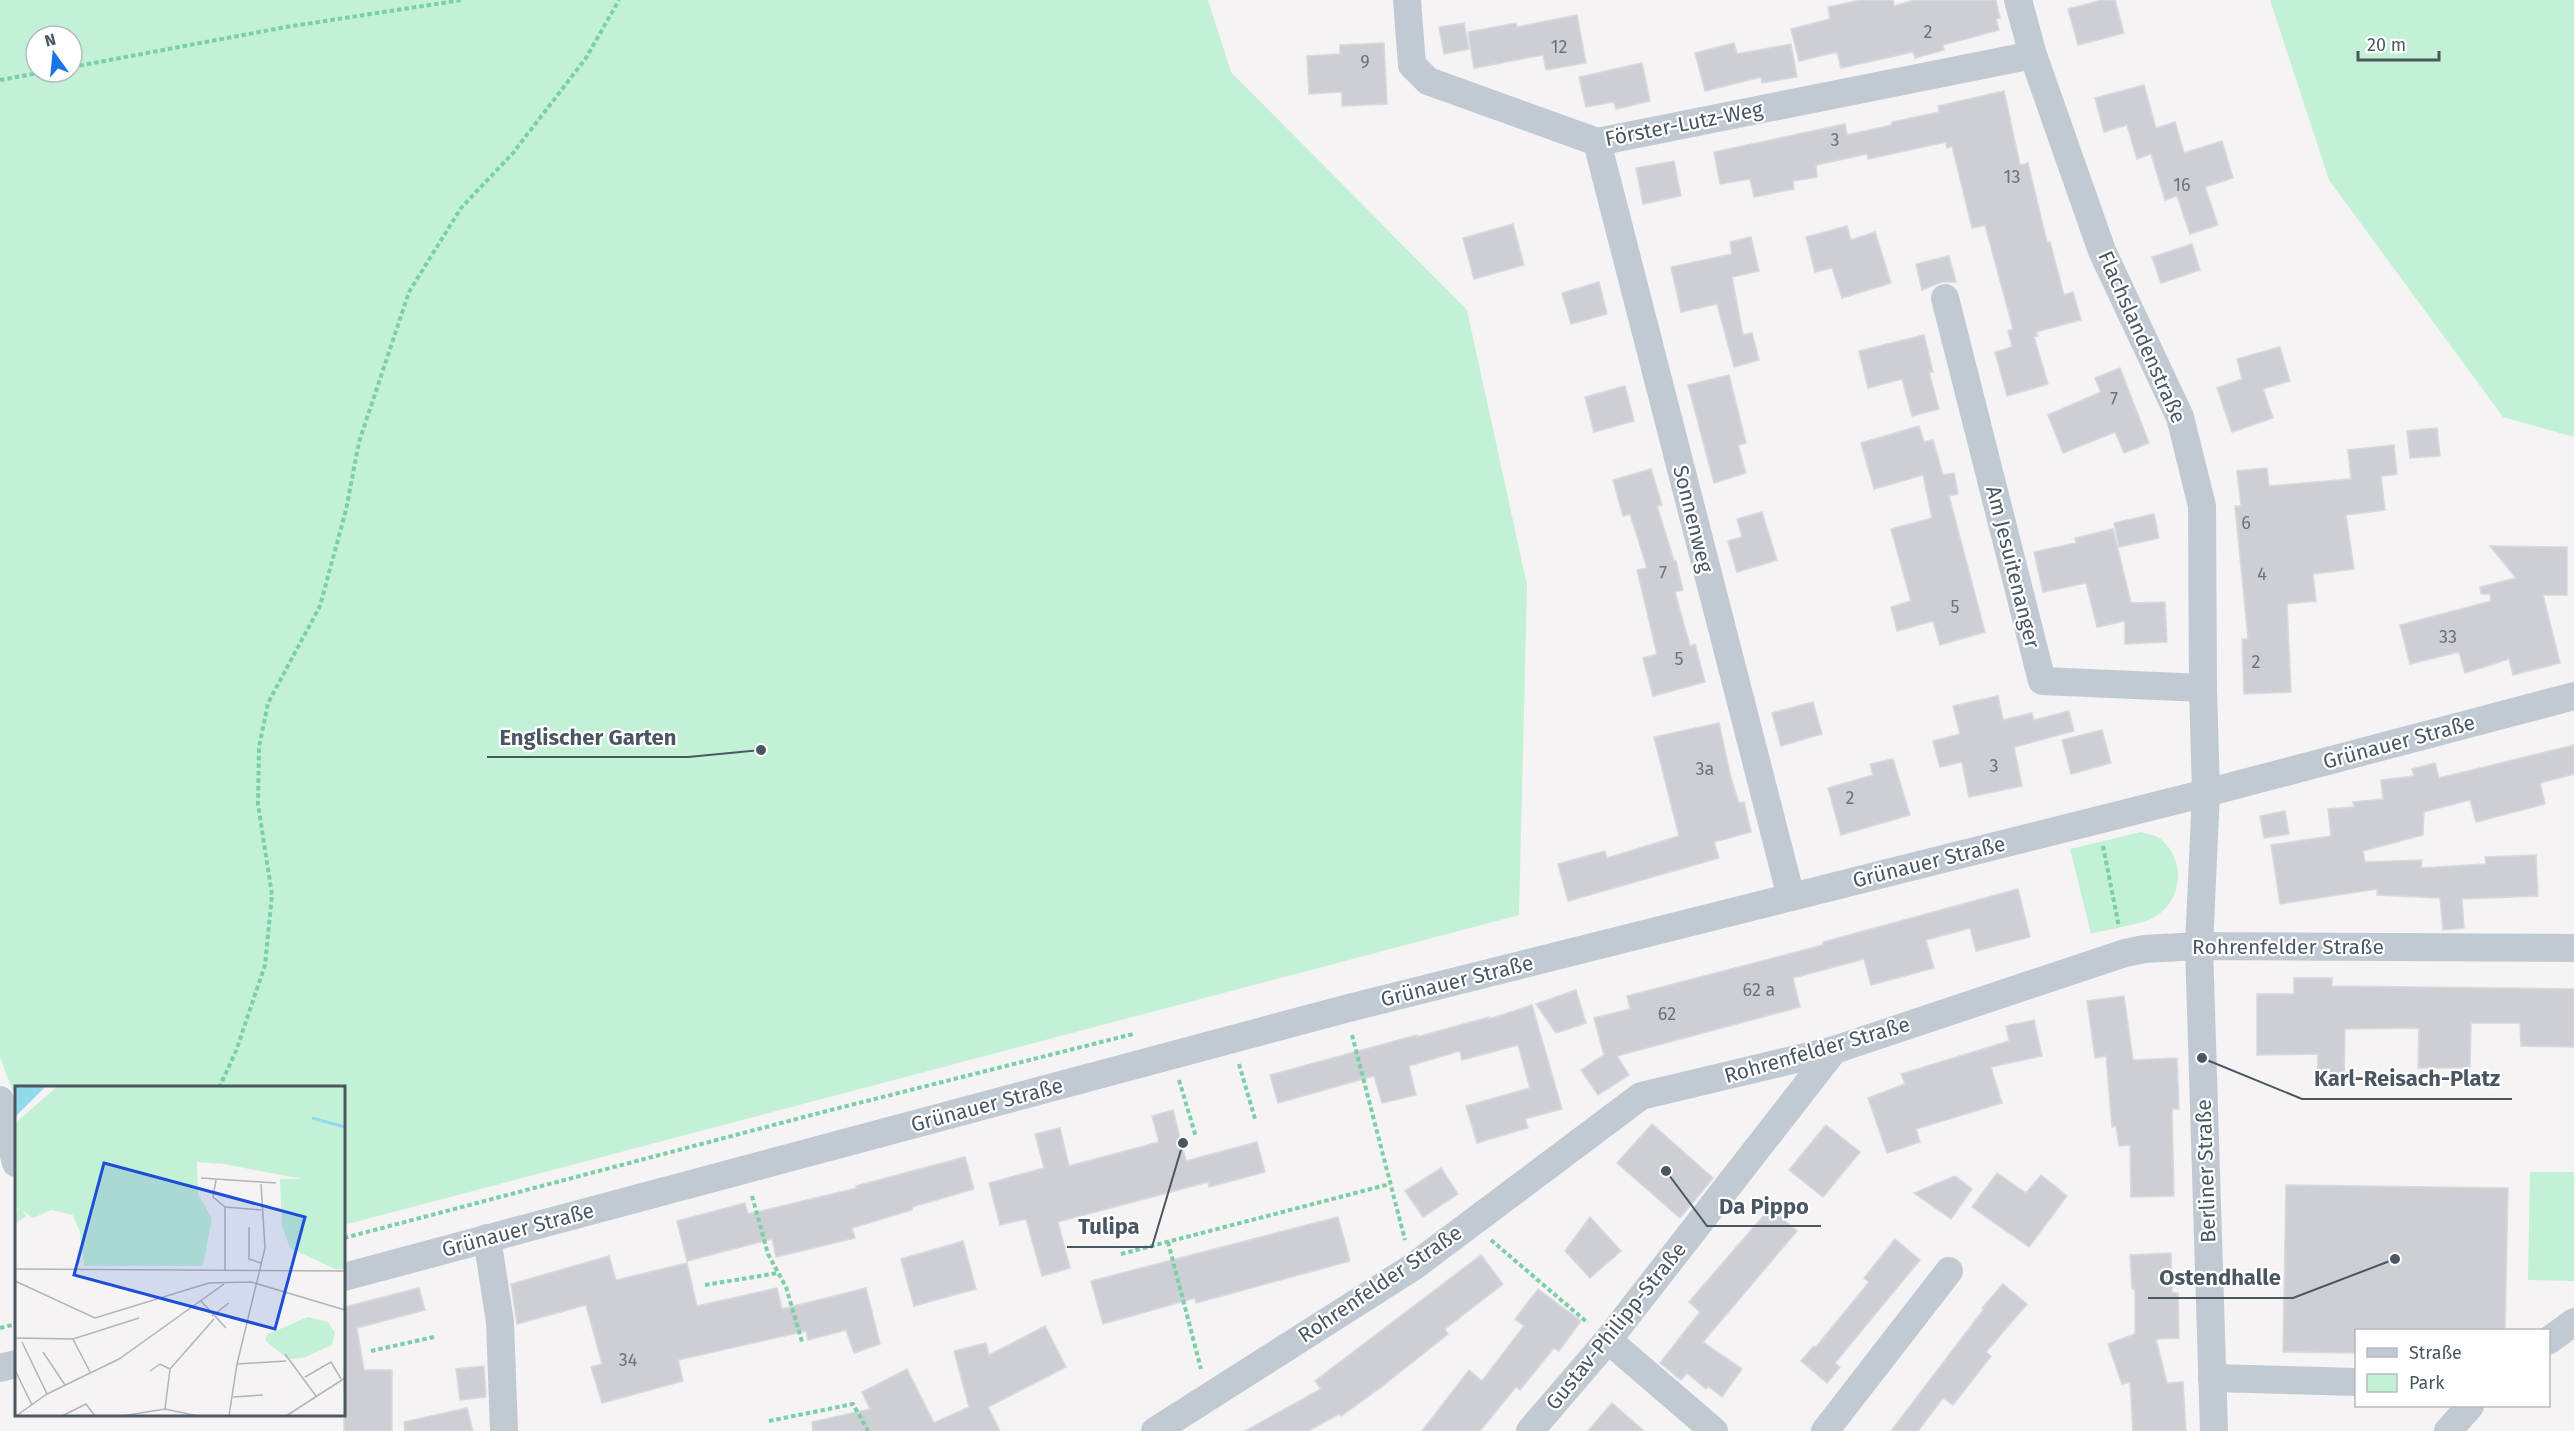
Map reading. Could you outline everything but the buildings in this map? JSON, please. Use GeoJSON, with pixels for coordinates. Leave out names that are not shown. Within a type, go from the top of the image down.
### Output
{"type":"FeatureCollection","features":[{"type":"Feature","properties":{"kind":"street","name":"Förster-Lutz-Weg"},"geometry":{"type":"LineString","coordinates":[[1407,0],[1412,65],[1428,81],[1596,142],[2032,55]]}},
{"type":"Feature","properties":{"kind":"street","name":"Flachslandenstraße"},"geometry":{"type":"LineString","coordinates":[[2018,0],[2032,55],[2102,251],[2180,417],[2202,506],[2206,793]]}},
{"type":"Feature","properties":{"kind":"street","name":"Sonnenweg"},"geometry":{"type":"LineString","coordinates":[[1596,142],[1791,897]]}},
{"type":"Feature","properties":{"kind":"street","name":"Am Jesuitenanger"},"geometry":{"type":"LineString","coordinates":[[1945,298],[2042,681],[2203,688]]}},
{"type":"Feature","properties":{"kind":"street","name":"Grünauer Straße"},"geometry":{"type":"LineString","coordinates":[[345,1277],[1345,1009],[2206,793],[2574,696]]}},
{"type":"Feature","properties":{"kind":"street","name":"Berliner Straße"},"geometry":{"type":"LineString","coordinates":[[2206,793],[2199,946],[2214,1431]]}},
{"type":"Feature","properties":{"kind":"street","name":"Rohrenfelder Straße"},"geometry":{"type":"LineString","coordinates":[[1155,1431],[1413,1267],[1470,1222],[1641,1096],[1834,1050],[2125,953],[2144,949],[2199,946],[2574,948]]}},
{"type":"Feature","properties":{"kind":"street","name":"Gustav-Philipp-Straße"},"geometry":{"type":"LineString","coordinates":[[1530,1431],[1608,1340],[1834,1050]]}},
{"type":"Feature","properties":{"kind":"street"},"geometry":{"type":"LineString","coordinates":[[0,1100],[15,1159]]}},
{"type":"Feature","properties":{"kind":"street"},"geometry":{"type":"LineString","coordinates":[[487,1238],[500,1322],[504,1431]]}},
{"type":"Feature","properties":{"kind":"street"},"geometry":{"type":"LineString","coordinates":[[1825,1431],[1949,1271]]}},
{"type":"Feature","properties":{"kind":"street"},"geometry":{"type":"LineString","coordinates":[[2550,1340],[2574,1322]]}},
{"type":"Feature","properties":{"kind":"street"},"geometry":{"type":"LineString","coordinates":[[1608,1340],[1714,1431]]}},
{"type":"Feature","properties":{"kind":"street"},"geometry":{"type":"LineString","coordinates":[[0,1368],[15,1364]]}},
{"type":"Feature","properties":{"kind":"street"},"geometry":{"type":"LineString","coordinates":[[2212,1378],[2355,1382]]}},
{"type":"Feature","properties":{"kind":"street"},"geometry":{"type":"LineString","coordinates":[[2448,1431],[2469,1407]]}},
{"type":"Feature","properties":{"kind":"path"},"geometry":{"type":"LineString","coordinates":[[84,65],[286,27],[462,0]]}},
{"type":"Feature","properties":{"kind":"path"},"geometry":{"type":"LineString","coordinates":[[220,1086],[237,1051],[265,965],[272,895],[258,804],[259,747],[268,703],[320,606],[346,510],[358,442],[409,292],[461,208],[513,153],[586,58],[619,0]]}},
{"type":"Feature","properties":{"kind":"path"},"geometry":{"type":"LineString","coordinates":[[0,80],[24,76]]}},
{"type":"Feature","properties":{"kind":"path"},"geometry":{"type":"LineString","coordinates":[[2097,819],[2125,953]]}},
{"type":"Feature","properties":{"kind":"path"},"geometry":{"type":"LineString","coordinates":[[1345,1009],[1413,1267]]}},
{"type":"Feature","properties":{"kind":"path"},"geometry":{"type":"LineString","coordinates":[[345,1238],[823,1112],[1144,1031]]}},
{"type":"Feature","properties":{"kind":"path"},"geometry":{"type":"LineString","coordinates":[[1232,1039],[1255,1119]]}},
{"type":"Feature","properties":{"kind":"path"},"geometry":{"type":"LineString","coordinates":[[1171,1056],[1196,1137]]}},
{"type":"Feature","properties":{"kind":"path"},"geometry":{"type":"LineString","coordinates":[[745,1169],[768,1254],[786,1287],[802,1342]]}},
{"type":"Feature","properties":{"kind":"path"},"geometry":{"type":"LineString","coordinates":[[1121,1254],[1390,1184]]}},
{"type":"Feature","properties":{"kind":"path"},"geometry":{"type":"LineString","coordinates":[[1470,1222],[1608,1340]]}},
{"type":"Feature","properties":{"kind":"path"},"geometry":{"type":"LineString","coordinates":[[1168,1242],[1208,1397]]}},
{"type":"Feature","properties":{"kind":"path"},"geometry":{"type":"LineString","coordinates":[[705,1285],[778,1273]]}},
{"type":"Feature","properties":{"kind":"path"},"geometry":{"type":"LineString","coordinates":[[0,1328],[15,1324]]}},
{"type":"Feature","properties":{"kind":"path"},"geometry":{"type":"LineString","coordinates":[[371,1352],[434,1337]]}},
{"type":"Feature","properties":{"kind":"path"},"geometry":{"type":"LineString","coordinates":[[769,1421],[853,1404],[868,1431]]}},
{"type":"Feature","properties":{"kind":"green space"},"geometry":{"type":"Polygon","coordinates":[[[0,0],[1208,0],[1231,72],[1467,310],[1527,585],[1519,915],[345,1225],[345,1086],[15,1086],[15,1097],[0,1057],[0,0]]]}},
{"type":"Feature","properties":{"kind":"green space"},"geometry":{"type":"Polygon","coordinates":[[[2270,0],[2574,0],[2574,437],[2503,417],[2329,180],[2270,0]]]}},
{"type":"Feature","properties":{"kind":"green space"},"geometry":{"type":"Polygon","coordinates":[[[2141,832],[2160,838],[2170,849],[2178,870],[2175,892],[2163,911],[2153,918],[2091,934],[2070,849],[2141,832]]]}},
{"type":"Feature","properties":{"kind":"green space"},"geometry":{"type":"Polygon","coordinates":[[[2530,1172],[2574,1172],[2574,1281],[2528,1280],[2530,1172]]]}},
{"type":"Feature","properties":{"kind":"place","name":"Englischer Garten"},"geometry":{"type":"Point","coordinates":[761,750]}},
{"type":"Feature","properties":{"kind":"place","name":"Karl-Reisach-Platz"},"geometry":{"type":"Point","coordinates":[2202,1058]}},
{"type":"Feature","properties":{"kind":"place","name":"Tulipa"},"geometry":{"type":"Point","coordinates":[1183,1143]}},
{"type":"Feature","properties":{"kind":"place","name":"Da Pippo"},"geometry":{"type":"Point","coordinates":[1666,1171]}},
{"type":"Feature","properties":{"kind":"place","name":"Ostendhalle"},"geometry":{"type":"Point","coordinates":[2395,1259]}}]}
